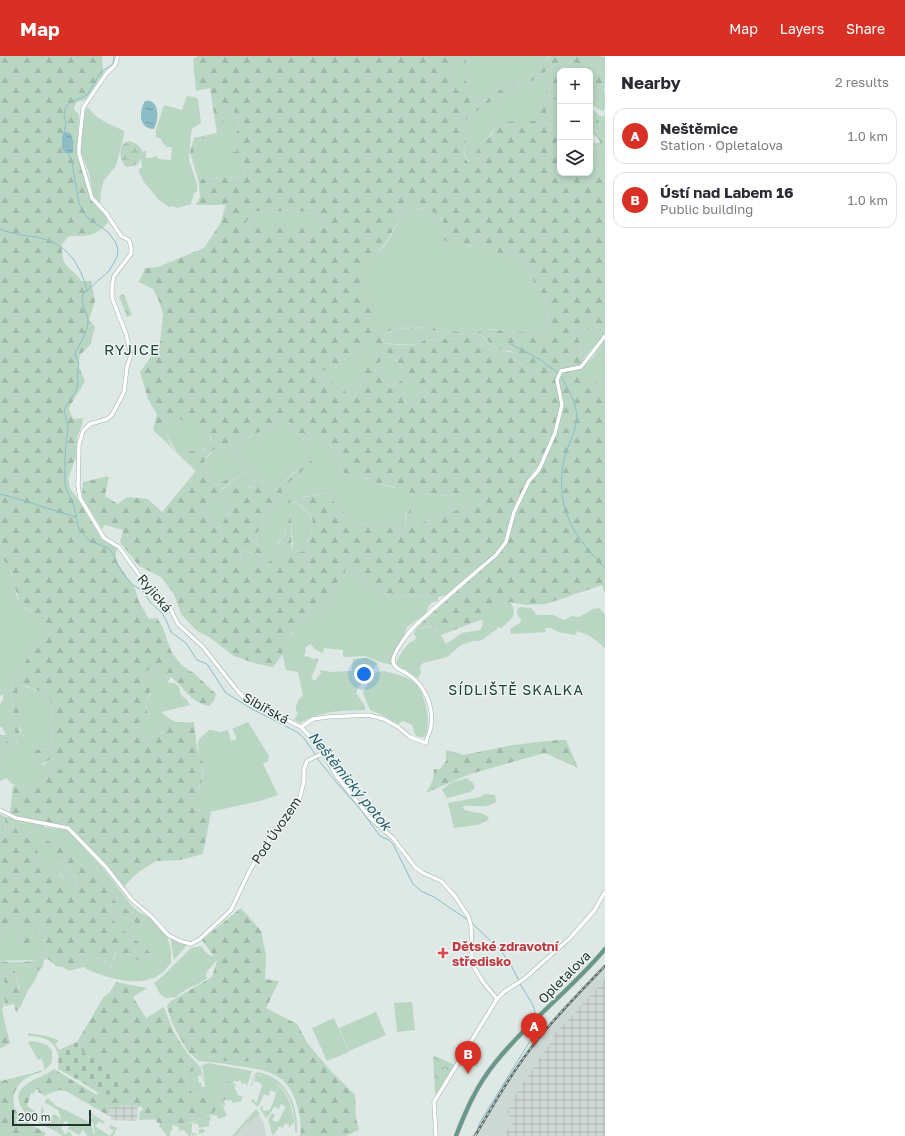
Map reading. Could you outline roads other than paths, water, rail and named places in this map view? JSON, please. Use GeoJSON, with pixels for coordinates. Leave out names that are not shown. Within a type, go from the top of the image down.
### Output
{"type":"FeatureCollection","features":[{"type":"Feature","properties":{"kind":"main road","name":"Opletalova"},"geometry":{"type":"LineString","coordinates":[[456,1136],[471,1101],[480,1084],[494,1064],[511,1044],[605,949]]}},
{"type":"Feature","properties":{"kind":"street","name":"Ryjická"},"geometry":{"type":"LineString","coordinates":[[118,56],[115,65],[106,74],[83,108],[79,154],[92,198],[106,213],[120,236],[128,240],[131,247],[131,254],[114,276],[112,286],[112,298],[126,334],[131,355],[127,367],[124,392],[112,415],[108,418],[90,424],[83,431],[79,444],[78,486],[80,498],[104,538],[119,548],[153,594],[170,608],[178,624]]}},
{"type":"Feature","properties":{"kind":"street"},"geometry":{"type":"LineString","coordinates":[[301,727],[313,719],[328,716],[368,715],[384,719],[398,727],[410,737],[426,743],[431,724],[431,707],[427,696],[414,678],[397,668],[393,663],[393,657],[414,627],[496,555],[506,542],[514,512],[529,481],[538,471],[555,433],[562,405],[557,380],[558,375],[561,371],[581,367],[605,336]]}},
{"type":"Feature","properties":{"kind":"street","name":"Sibiřská"},"geometry":{"type":"LineString","coordinates":[[178,624],[203,647],[245,699],[301,727],[318,745],[338,778],[371,819],[393,838],[415,867],[441,881],[454,895],[469,919],[472,964],[488,989],[497,999]]}},
{"type":"Feature","properties":{"kind":"street","name":"Pod Úvozem"},"geometry":{"type":"LineString","coordinates":[[0,810],[16,818],[68,828],[106,866],[132,900],[152,917],[168,935],[180,941],[191,944],[200,938],[231,910],[250,870],[266,845],[299,801],[304,781],[304,769],[308,761],[323,753]]}},
{"type":"Feature","properties":{"kind":"street"},"geometry":{"type":"LineString","coordinates":[[436,1136],[434,1102],[497,999],[504,992],[519,982],[576,932],[594,911],[605,892]]}},
{"type":"Feature","properties":{"kind":"water"},"geometry":{"type":"Polygon","coordinates":[[[145,101],[150,101],[156,106],[157,120],[154,129],[145,126],[141,119],[145,101]]]}},
{"type":"Feature","properties":{"kind":"water"},"geometry":{"type":"Polygon","coordinates":[[[64,132],[71,134],[73,141],[73,153],[65,153],[62,149],[62,137],[64,132]]]}},
{"type":"Feature","properties":{"kind":"waterway","name":"Neštěmický potok"},"geometry":{"type":"LineString","coordinates":[[64,133],[66,123],[64,116],[65,109],[69,103],[87,95],[101,72],[113,64],[114,56]]}},
{"type":"Feature","properties":{"kind":"waterway","name":"Neštěmický potok"},"geometry":{"type":"LineString","coordinates":[[68,153],[72,162],[79,203],[83,212],[88,218],[108,232],[116,243],[118,250],[117,257],[109,271],[83,294],[83,303],[88,323],[86,332],[75,355],[79,363],[76,391],[64,411],[68,425],[65,457],[65,486],[74,506],[78,526],[90,541],[108,548],[114,555],[118,566],[125,576],[133,585],[144,592],[150,602],[162,613],[171,632],[186,643],[197,660],[207,664],[226,693],[252,709],[297,732],[303,737],[316,755]]}},
{"type":"Feature","properties":{"kind":"waterway"},"geometry":{"type":"LineString","coordinates":[[0,229],[36,237],[56,244],[70,255],[76,263],[87,291]]}},
{"type":"Feature","properties":{"kind":"waterway"},"geometry":{"type":"LineString","coordinates":[[511,344],[539,359],[558,373]]}},
{"type":"Feature","properties":{"kind":"waterway"},"geometry":{"type":"LineString","coordinates":[[560,375],[575,405],[577,418],[575,429],[565,455],[563,465],[562,496],[565,509],[570,522],[585,546],[605,568]]}},
{"type":"Feature","properties":{"kind":"waterway"},"geometry":{"type":"LineString","coordinates":[[0,494],[76,517]]}},
{"type":"Feature","properties":{"kind":"waterway","name":"Neštěmický potok"},"geometry":{"type":"LineString","coordinates":[[317,758],[361,810],[380,836],[389,840],[393,844],[413,884],[421,891],[434,897],[468,920]]}},
{"type":"Feature","properties":{"kind":"waterway","name":"Neštěmický potok"},"geometry":{"type":"LineString","coordinates":[[472,923],[501,951],[510,963],[519,981]]}},
{"type":"Feature","properties":{"kind":"waterway","name":"Neštěmický potok"},"geometry":{"type":"LineString","coordinates":[[520,984],[533,1005],[536,1016]]}},
{"type":"Feature","properties":{"kind":"waterway","name":"Neštěmický potok"},"geometry":{"type":"LineString","coordinates":[[478,1128],[480,1122],[535,1033],[538,1022],[537,1019]]}},
{"type":"Feature","properties":{"kind":"railway"},"geometry":{"type":"LineString","coordinates":[[475,1136],[496,1100],[535,1043],[560,1013],[605,966]]}},
{"type":"Feature","properties":{"kind":"place","name":"Dětské zdravotní středisko"},"geometry":{"type":"Point","coordinates":[443,953]}},
{"type":"Feature","properties":{"kind":"place","name":"Neštěmice"},"geometry":{"type":"Point","coordinates":[534,1046]}},
{"type":"Feature","properties":{"kind":"place","name":"Ústí nad Labem 16"},"geometry":{"type":"Point","coordinates":[468,1074]}},
{"type":"Feature","properties":{"kind":"district","name":"RYJICE"},"geometry":{"type":"Point","coordinates":[132,350]}},
{"type":"Feature","properties":{"kind":"district","name":"SÍDLIŠTĚ SKALKA"},"geometry":{"type":"Point","coordinates":[516,690]}}]}
